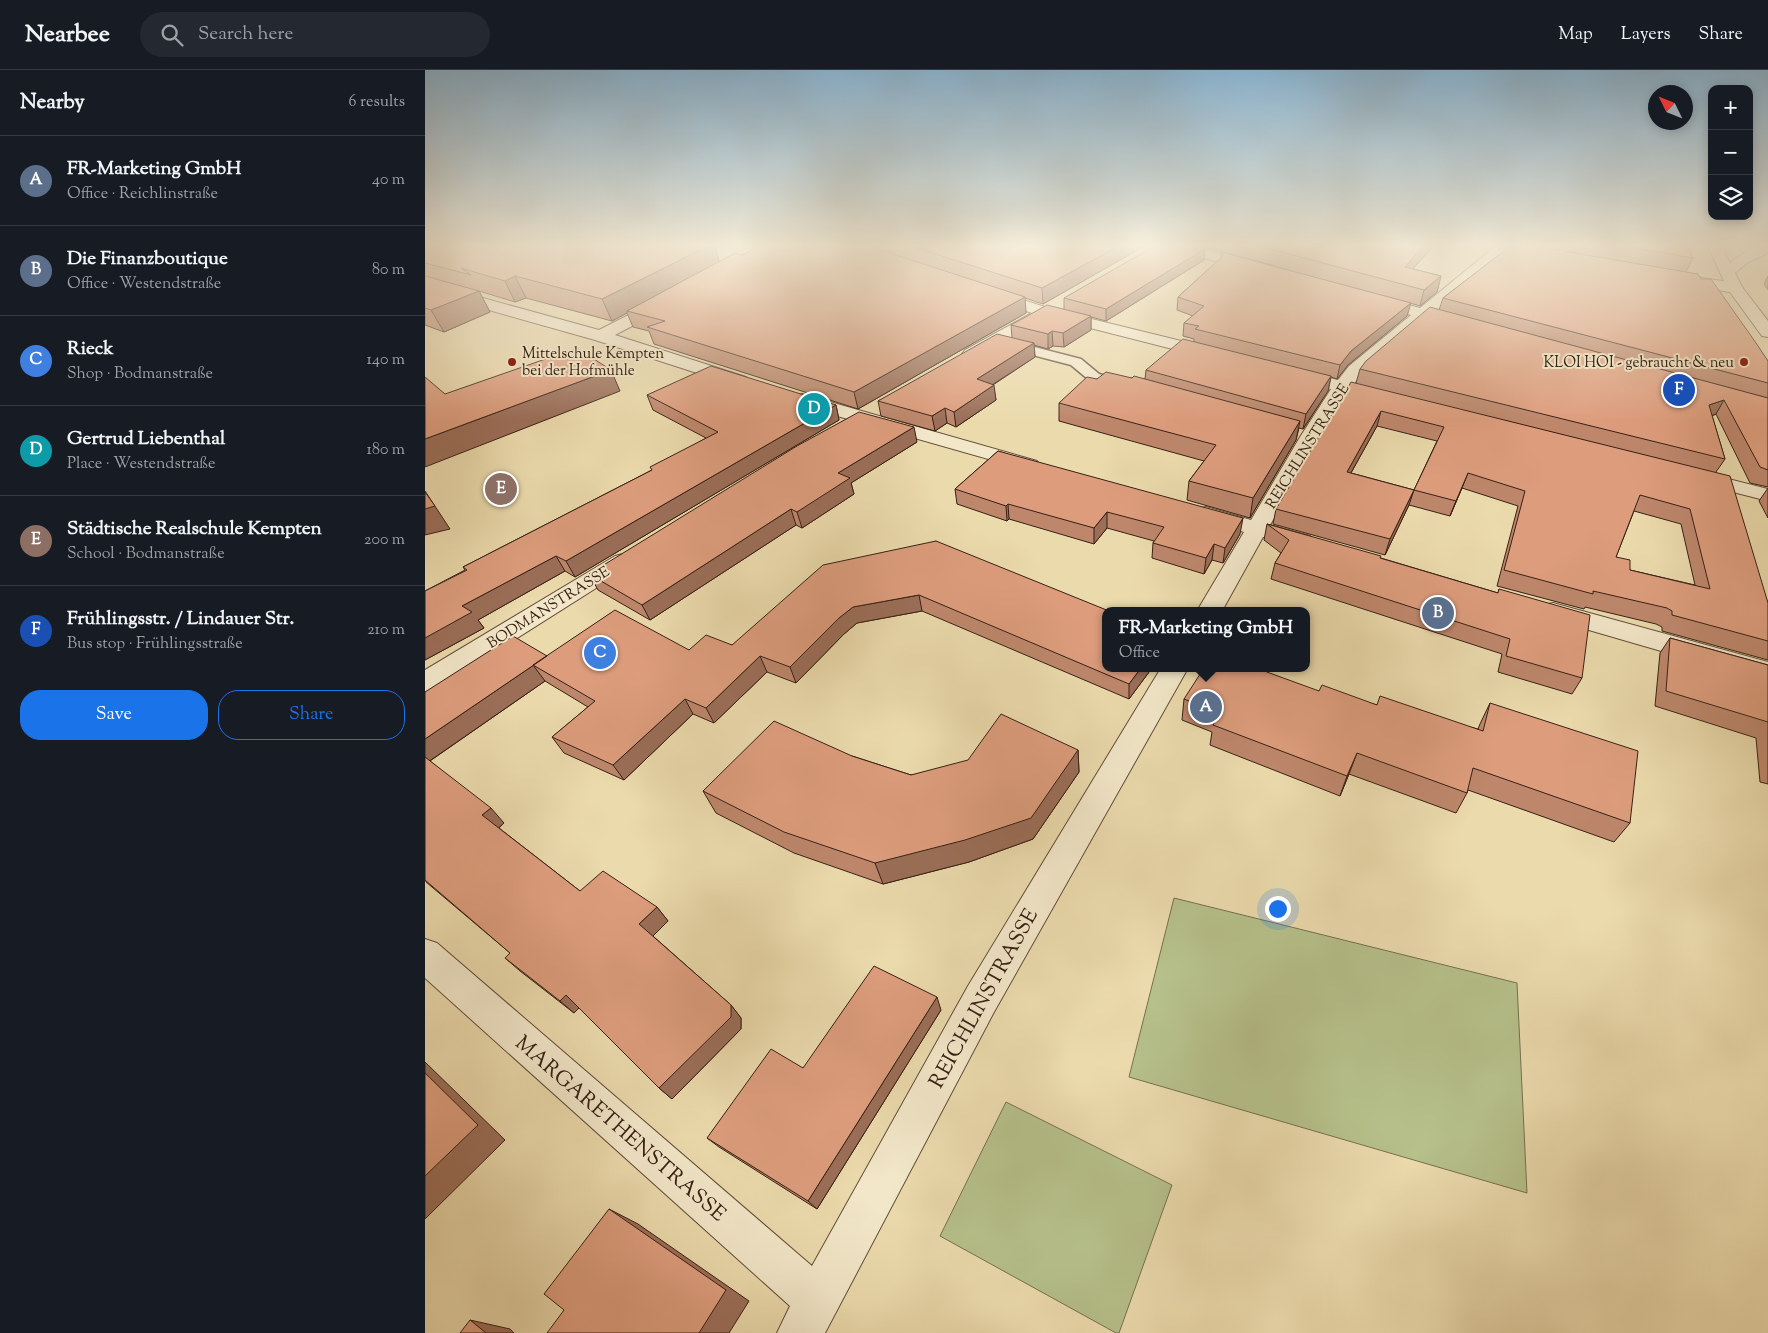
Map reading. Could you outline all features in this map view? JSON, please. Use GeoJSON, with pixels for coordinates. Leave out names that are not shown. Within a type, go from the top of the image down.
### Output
{"type":"FeatureCollection","features":[{"type":"Feature","properties":{"kind":"street"},"geometry":{"type":"LineString","coordinates":[[482,303],[601,336],[757,386]]}},
{"type":"Feature","properties":{"kind":"street"},"geometry":{"type":"LineString","coordinates":[[601,336],[662,303]]}},
{"type":"Feature","properties":{"kind":"street"},"geometry":{"type":"LineString","coordinates":[[1018,303],[1045,312],[1227,358]]}},
{"type":"Feature","properties":{"kind":"street"},"geometry":{"type":"LineString","coordinates":[[953,365],[1060,303]]}},
{"type":"Feature","properties":{"kind":"street"},"geometry":{"type":"LineString","coordinates":[[1382,303],[1470,327]]}},
{"type":"Feature","properties":{"kind":"street","name":"REICHLINSTRASSE"},"geometry":{"type":"LineString","coordinates":[[1211,607],[1310,437],[1342,387],[1355,370],[1437,303]]}},
{"type":"Feature","properties":{"kind":"street"},"geometry":{"type":"LineString","coordinates":[[1746,303],[1768,332]]}},
{"type":"Feature","properties":{"kind":"street"},"geometry":{"type":"LineString","coordinates":[[1275,370],[1400,402]]}},
{"type":"Feature","properties":{"kind":"street"},"geometry":{"type":"LineString","coordinates":[[785,395],[1049,471]]}},
{"type":"Feature","properties":{"kind":"street"},"geometry":{"type":"LineString","coordinates":[[839,430],[885,404]]}},
{"type":"Feature","properties":{"kind":"street"},"geometry":{"type":"LineString","coordinates":[[1681,473],[1768,495]]}},
{"type":"Feature","properties":{"kind":"street"},"geometry":{"type":"LineString","coordinates":[[1181,508],[1323,547]]}},
{"type":"Feature","properties":{"kind":"street","name":"BODMANSTRASSE"},"geometry":{"type":"LineString","coordinates":[[425,683],[643,549]]}},
{"type":"Feature","properties":{"kind":"street"},"geometry":{"type":"LineString","coordinates":[[1531,605],[1768,672]]}},
{"type":"Feature","properties":{"kind":"street","name":"REICHLINSTRASSE"},"geometry":{"type":"LineString","coordinates":[[809,1317],[981,999],[1173,672]]}},
{"type":"Feature","properties":{"kind":"street","name":"MARGARETHENSTRASSE"},"geometry":{"type":"LineString","coordinates":[[425,955],[809,1317]]}},
{"type":"Feature","properties":{"kind":"lane"},"geometry":{"type":"LineString","coordinates":[[995,341],[1076,362],[1095,377],[1141,390]]}},
{"type":"Feature","properties":{"kind":"lane"},"geometry":{"type":"LineString","coordinates":[[1292,432],[1310,437]]}},
{"type":"Feature","properties":{"kind":"green space"},"geometry":{"type":"Polygon","coordinates":[[[1174,898],[1517,983],[1527,1193],[1129,1077],[1174,898]]]}},
{"type":"Feature","properties":{"kind":"green space"},"geometry":{"type":"Polygon","coordinates":[[[1006,1102],[1172,1185],[1119,1333],[940,1236],[1006,1102]]]}},
{"type":"Feature","properties":{"kind":"building"},"geometry":{"type":"Polygon","coordinates":[[[425,303],[449,303],[431,310],[425,308],[425,303]]]}},
{"type":"Feature","properties":{"kind":"building"},"geometry":{"type":"Polygon","coordinates":[[[642,303],[1014,303],[854,392],[647,327],[665,321],[627,311],[642,303]]]}},
{"type":"Feature","properties":{"kind":"building"},"geometry":{"type":"Polygon","coordinates":[[[1083,303],[1116,303],[1106,309],[1083,303]]]}},
{"type":"Feature","properties":{"kind":"building"},"geometry":{"type":"Polygon","coordinates":[[[1195,303],[1411,303],[1351,351],[1340,365],[1195,329],[1199,326],[1184,323],[1204,306],[1195,303]]]}},
{"type":"Feature","properties":{"kind":"building"},"geometry":{"type":"Polygon","coordinates":[[[1462,303],[1728,303],[1768,361],[1768,383],[1462,303]]]}},
{"type":"Feature","properties":{"kind":"building"},"geometry":{"type":"Polygon","coordinates":[[[1047,305],[1091,316],[1063,333],[1052,331],[1048,334],[1011,325],[1047,305]]]}},
{"type":"Feature","properties":{"kind":"building"},"geometry":{"type":"Polygon","coordinates":[[[1430,307],[1768,398],[1768,470],[1760,467],[1724,400],[1709,405],[1725,459],[1360,369],[1366,361],[1430,307]]]}},
{"type":"Feature","properties":{"kind":"building"},"geometry":{"type":"Polygon","coordinates":[[[997,334],[1034,343],[977,379],[994,385],[954,412],[945,408],[932,416],[878,401],[997,334]]]}},
{"type":"Feature","properties":{"kind":"building"},"geometry":{"type":"Polygon","coordinates":[[[1183,339],[1331,376],[1306,414],[1146,370],[1183,339]]]}},
{"type":"Feature","properties":{"kind":"building"},"geometry":{"type":"Polygon","coordinates":[[[577,348],[611,370],[425,439],[425,377],[445,394],[577,348]]]}},
{"type":"Feature","properties":{"kind":"building"},"geometry":{"type":"Polygon","coordinates":[[[711,366],[836,405],[566,561],[556,556],[462,606],[472,612],[425,638],[425,591],[467,570],[463,567],[652,470],[650,467],[718,432],[647,395],[711,366]]]}},
{"type":"Feature","properties":{"kind":"building"},"geometry":{"type":"Polygon","coordinates":[[[1106,372],[1132,378],[1134,376],[1300,421],[1253,498],[1189,481],[1216,445],[1059,403],[1087,377],[1097,379],[1106,372]]]}},
{"type":"Feature","properties":{"kind":"building"},"geometry":{"type":"Polygon","coordinates":[[[1351,382],[1730,476],[1768,603],[1768,641],[1672,615],[1672,611],[1667,608],[1593,591],[1593,594],[1504,570],[1525,491],[1468,473],[1456,501],[1414,490],[1390,539],[1276,509],[1351,382]],[[1381,411],[1347,472],[1414,490],[1444,427],[1381,411]],[[1640,495],[1616,557],[1630,560],[1630,570],[1710,589],[1690,509],[1640,495]]]}},
{"type":"Feature","properties":{"kind":"building"},"geometry":{"type":"Polygon","coordinates":[[[859,412],[914,427],[838,473],[850,478],[797,512],[791,509],[642,605],[589,574],[797,446],[859,412]]]}},
{"type":"Feature","properties":{"kind":"building"},"geometry":{"type":"Polygon","coordinates":[[[998,451],[1243,518],[1225,548],[1214,544],[1206,558],[1153,543],[1164,527],[1107,512],[1094,528],[1008,504],[1006,506],[955,489],[998,451]]]}},
{"type":"Feature","properties":{"kind":"building"},"geometry":{"type":"Polygon","coordinates":[[[425,492],[435,506],[425,509],[425,492]]]}},
{"type":"Feature","properties":{"kind":"building"},"geometry":{"type":"Polygon","coordinates":[[[1267,524],[1381,556],[1380,558],[1498,593],[1499,589],[1590,615],[1582,678],[1506,656],[1510,639],[1275,563],[1289,540],[1267,524]]]}},
{"type":"Feature","properties":{"kind":"building"},"geometry":{"type":"Polygon","coordinates":[[[936,541],[1102,608],[1102,672],[1138,672],[1129,684],[919,595],[853,607],[839,618],[790,667],[760,656],[706,708],[685,699],[613,765],[552,737],[595,701],[533,665],[615,610],[689,650],[706,635],[732,645],[823,565],[936,541]]]}},
{"type":"Feature","properties":{"kind":"building"},"geometry":{"type":"Polygon","coordinates":[[[513,636],[547,656],[425,739],[425,692],[513,636]]]}},
{"type":"Feature","properties":{"kind":"building"},"geometry":{"type":"Polygon","coordinates":[[[1670,638],[1768,665],[1768,722],[1666,691],[1670,638]]]}},
{"type":"Feature","properties":{"kind":"building"},"geometry":{"type":"Polygon","coordinates":[[[1201,672],[1267,672],[1319,691],[1322,685],[1377,705],[1380,696],[1483,731],[1490,703],[1638,751],[1630,823],[1473,768],[1467,793],[1357,753],[1347,776],[1213,725],[1220,713],[1184,699],[1201,672]]]}},
{"type":"Feature","properties":{"kind":"building"},"geometry":{"type":"Polygon","coordinates":[[[1001,714],[1078,750],[1031,818],[965,840],[875,863],[784,832],[703,791],[774,721],[852,756],[911,775],[968,760],[1001,714]]]}},
{"type":"Feature","properties":{"kind":"building"},"geometry":{"type":"Polygon","coordinates":[[[425,757],[491,808],[482,815],[580,891],[603,871],[657,907],[639,924],[731,1005],[731,1017],[659,1088],[566,995],[560,1001],[505,958],[510,953],[425,880],[425,757]]]}},
{"type":"Feature","properties":{"kind":"building"},"geometry":{"type":"Polygon","coordinates":[[[874,966],[937,997],[808,1201],[707,1138],[771,1049],[803,1068],[874,966]]]}},
{"type":"Feature","properties":{"kind":"building"},"geometry":{"type":"Polygon","coordinates":[[[425,1073],[478,1125],[425,1176],[425,1073]]]}},
{"type":"Feature","properties":{"kind":"building"},"geometry":{"type":"Polygon","coordinates":[[[609,1209],[726,1290],[699,1333],[547,1333],[564,1310],[544,1294],[609,1209]]]}},
{"type":"Feature","properties":{"kind":"building"},"geometry":{"type":"Polygon","coordinates":[[[470,1320],[486,1333],[460,1333],[470,1320]]]}},
{"type":"Feature","properties":{"kind":"place","name":"Mittelschule Kempten bei der Hofmühle"},"geometry":{"type":"Point","coordinates":[512,362]}},
{"type":"Feature","properties":{"kind":"place","name":"KLOI HOI - gebraucht & neu"},"geometry":{"type":"Point","coordinates":[1744,362]}},
{"type":"Feature","properties":{"kind":"place","name":"Frühlingsstr. / Lindauer Str."},"geometry":{"type":"Point","coordinates":[1679,390]}},
{"type":"Feature","properties":{"kind":"place","name":"Gertrud Liebenthal"},"geometry":{"type":"Point","coordinates":[814,409]}},
{"type":"Feature","properties":{"kind":"place","name":"Städtische Realschule Kempten"},"geometry":{"type":"Point","coordinates":[501,489]}},
{"type":"Feature","properties":{"kind":"place","name":"Die Finanzboutique"},"geometry":{"type":"Point","coordinates":[1438,613]}},
{"type":"Feature","properties":{"kind":"place","name":"Rieck"},"geometry":{"type":"Point","coordinates":[600,653]}},
{"type":"Feature","properties":{"kind":"place","name":"FR-Marketing GmbH"},"geometry":{"type":"Point","coordinates":[1206,707]}}]}
